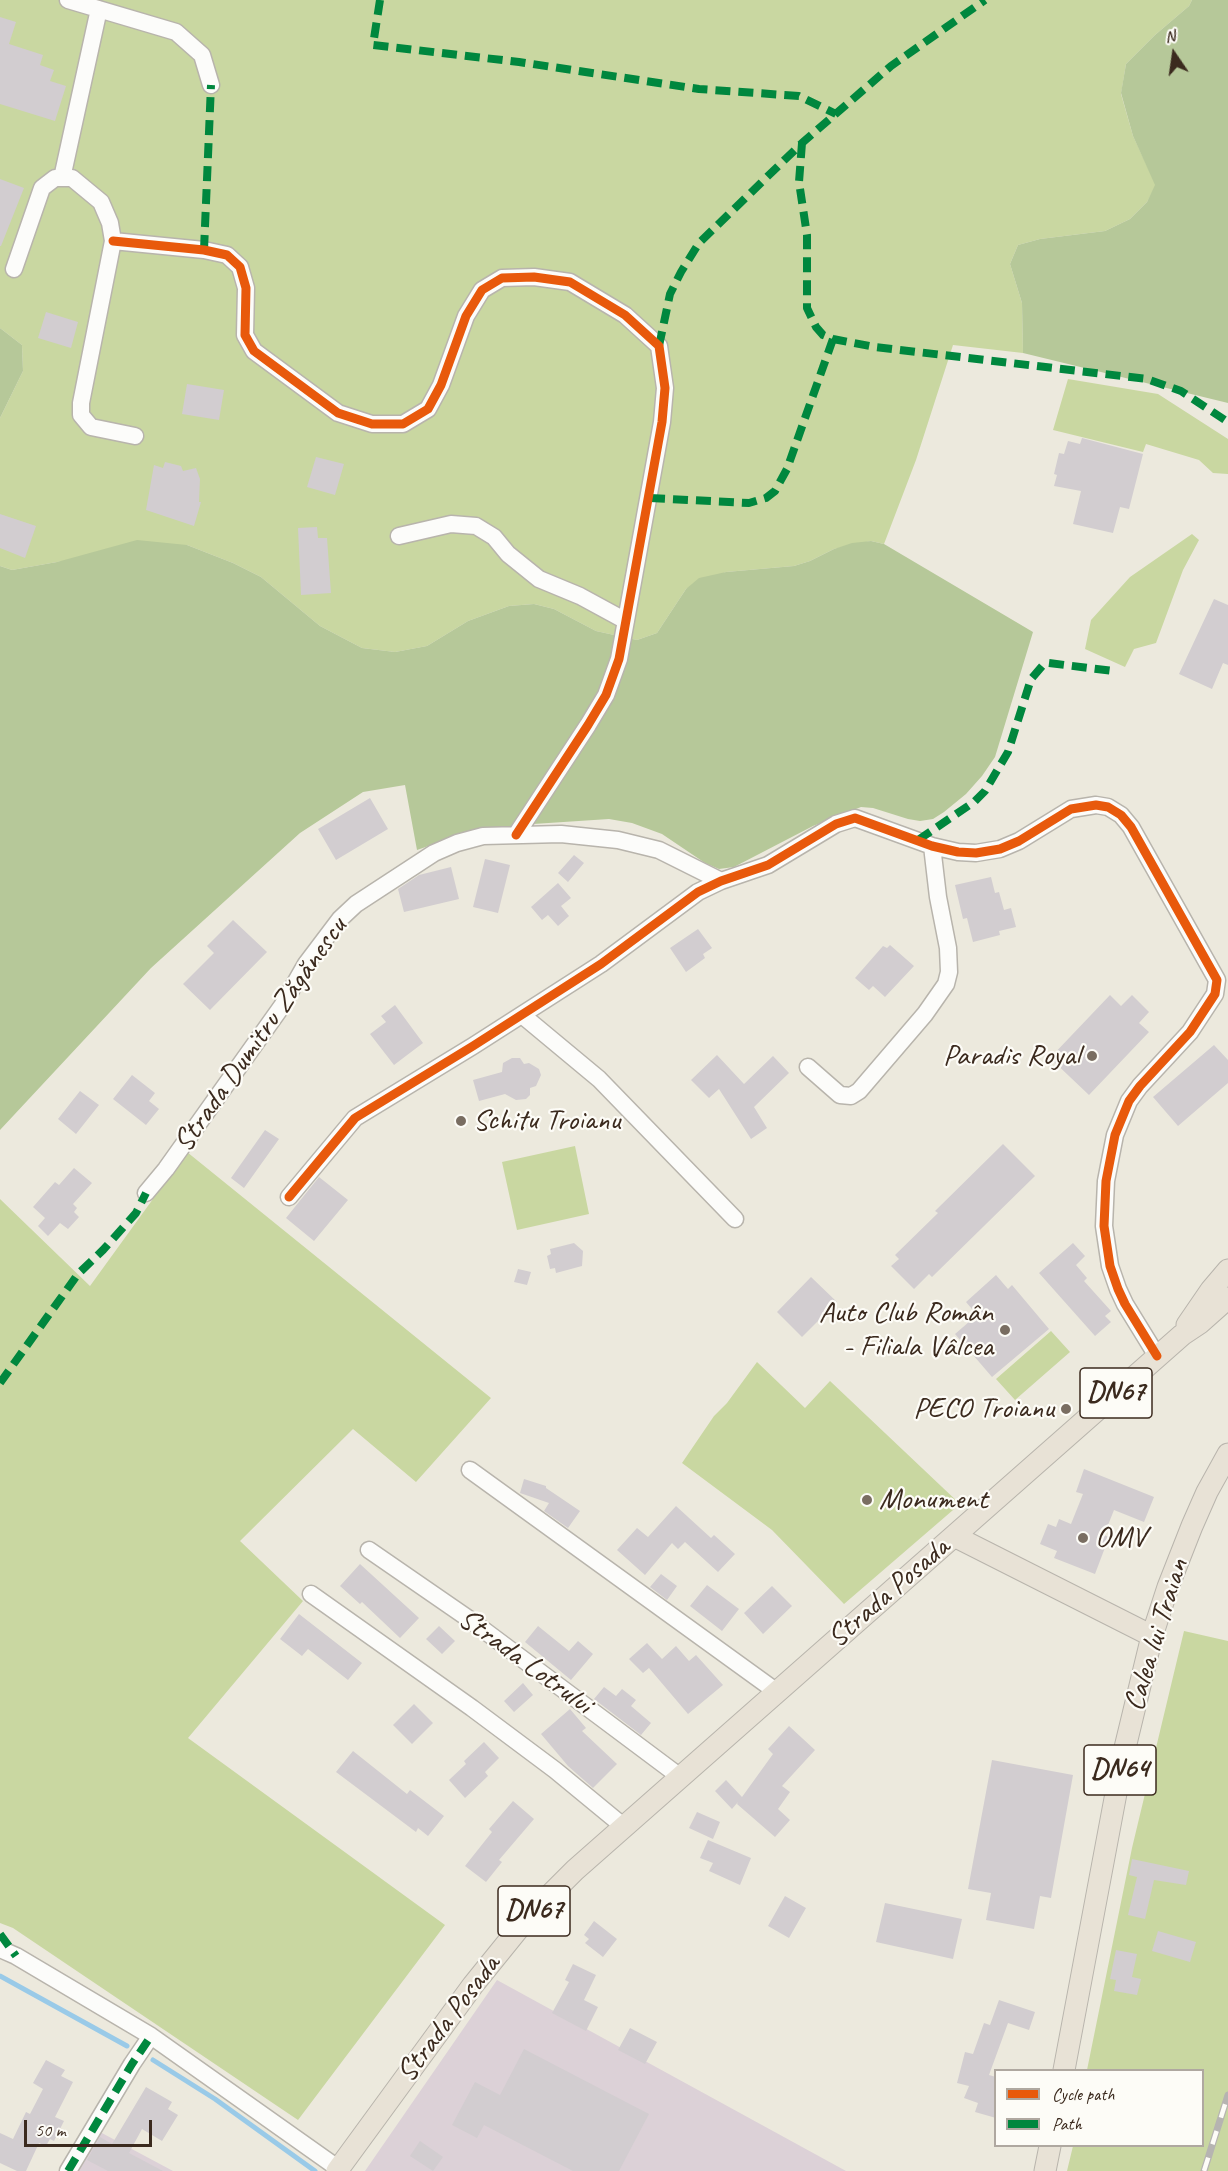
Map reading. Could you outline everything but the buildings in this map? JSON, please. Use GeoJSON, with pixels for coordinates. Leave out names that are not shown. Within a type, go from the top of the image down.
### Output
{"type":"FeatureCollection","features":[{"type":"Feature","properties":{"kind":"main road","name":"Strada Posada"},"geometry":{"type":"LineString","coordinates":[[1182,1335],[1210,1290],[1228,1270]]}},
{"type":"Feature","properties":{"kind":"main road","name":"Strada Posada"},"geometry":{"type":"LineString","coordinates":[[338,2170],[473,1985],[528,1917],[575,1870],[1157,1356],[1228,1298]]}},
{"type":"Feature","properties":{"kind":"main road","name":"Calea lui Traian"},"geometry":{"type":"LineString","coordinates":[[1064,2069],[1123,1756],[1152,1636],[1188,1535],[1207,1492],[1228,1454]]}},
{"type":"Feature","properties":{"kind":"main road"},"geometry":{"type":"LineString","coordinates":[[954,1536],[1152,1636]]}},
{"type":"Feature","properties":{"kind":"main road"},"geometry":{"type":"LineString","coordinates":[[1045,2171],[1050,2147]]}},
{"type":"Feature","properties":{"kind":"street"},"geometry":{"type":"LineString","coordinates":[[68,0],[176,32],[202,55],[211,86]]}},
{"type":"Feature","properties":{"kind":"street"},"geometry":{"type":"LineString","coordinates":[[62,178],[99,9]]}},
{"type":"Feature","properties":{"kind":"street"},"geometry":{"type":"LineString","coordinates":[[14,269],[42,188],[55,178],[72,178],[101,202],[110,223],[112,241],[81,403],[81,415],[91,427],[135,436]]}},
{"type":"Feature","properties":{"kind":"street"},"geometry":{"type":"LineString","coordinates":[[112,241],[204,250],[227,255],[240,267],[246,288],[245,335],[254,351],[338,412],[372,424],[403,424],[428,409],[441,385],[466,316],[482,290],[502,278],[534,277],[570,282],[625,315],[659,346],[665,388],[662,422],[619,659],[606,695],[570,756],[516,835]]}},
{"type":"Feature","properties":{"kind":"street"},"geometry":{"type":"LineString","coordinates":[[399,536],[451,524],[476,526],[494,537],[508,554],[539,579],[580,596],[626,621]]}},
{"type":"Feature","properties":{"kind":"street"},"geometry":{"type":"LineString","coordinates":[[289,1197],[355,1118],[601,964],[698,892],[721,881],[768,865],[836,824],[855,818],[932,846],[958,852],[976,853],[1000,849],[1038,831],[1071,808],[1096,805],[1108,807],[1121,815],[1131,827],[1216,981],[1215,994],[1190,1032],[1129,1101],[1116,1135],[1106,1181],[1104,1226],[1110,1266],[1125,1304],[1157,1356]]}},
{"type":"Feature","properties":{"kind":"street","name":"Strada Dumitru Zăgănescu"},"geometry":{"type":"LineString","coordinates":[[146,1193],[166,1169],[282,1006],[306,964],[340,919],[356,904],[434,853],[457,843],[483,836],[561,834],[640,844],[659,850],[721,881]]}},
{"type":"Feature","properties":{"kind":"street"},"geometry":{"type":"LineString","coordinates":[[808,1068],[840,1095],[851,1096],[859,1091],[925,1014],[946,984],[950,972],[948,948],[938,897],[932,846]]}},
{"type":"Feature","properties":{"kind":"street"},"geometry":{"type":"LineString","coordinates":[[526,1012],[599,1079],[735,1219]]}},
{"type":"Feature","properties":{"kind":"street"},"geometry":{"type":"LineString","coordinates":[[470,1470],[777,1692]]}},
{"type":"Feature","properties":{"kind":"street","name":"Strada Lotrului"},"geometry":{"type":"LineString","coordinates":[[369,1550],[469,1619],[679,1776]]}},
{"type":"Feature","properties":{"kind":"street"},"geometry":{"type":"LineString","coordinates":[[311,1594],[472,1708],[555,1770],[623,1826]]}},
{"type":"Feature","properties":{"kind":"street"},"geometry":{"type":"LineString","coordinates":[[0,1949],[16,1956],[151,2036],[338,2170]]}},
{"type":"Feature","properties":{"kind":"street"},"geometry":{"type":"LineString","coordinates":[[68,2171],[151,2036]]}},
{"type":"Feature","properties":{"kind":"shaded area"},"geometry":{"type":"Polygon","coordinates":[[[497,1980],[846,2171],[365,2171],[497,1980]]]}},
{"type":"Feature","properties":{"kind":"shaded area"},"geometry":{"type":"Polygon","coordinates":[[[100,2132],[173,2171],[77,2171],[100,2132]]]}},
{"type":"Feature","properties":{"kind":"green space"},"geometry":{"type":"Polygon","coordinates":[[[0,0],[1192,0],[1189,6],[1126,64],[1121,94],[1133,136],[1156,185],[1147,202],[1130,219],[1105,231],[1040,239],[1018,245],[1010,264],[1022,303],[1023,353],[953,345],[916,460],[884,544],[871,541],[834,549],[794,566],[726,572],[686,589],[657,633],[637,640],[596,631],[554,609],[534,604],[509,606],[468,621],[427,646],[395,652],[362,648],[320,626],[261,577],[187,545],[12,570],[0,566],[0,418],[23,371],[22,345],[0,328],[0,0]]]}},
{"type":"Feature","properties":{"kind":"green space"},"geometry":{"type":"Polygon","coordinates":[[[1192,0],[1228,0],[1228,403],[1023,353],[1022,303],[1010,264],[1018,245],[1040,239],[1105,231],[1130,219],[1147,202],[1155,185],[1133,136],[1121,93],[1126,64],[1189,6],[1192,0]]]}},
{"type":"Feature","properties":{"kind":"green space"},"geometry":{"type":"Polygon","coordinates":[[[0,328],[22,345],[23,371],[0,418],[0,328]]]}},
{"type":"Feature","properties":{"kind":"green space"},"geometry":{"type":"Polygon","coordinates":[[[1068,379],[1158,394],[1228,439],[1228,474],[1213,473],[1199,460],[1146,444],[1143,452],[1053,430],[1068,379]]]}},
{"type":"Feature","properties":{"kind":"green space"},"geometry":{"type":"Polygon","coordinates":[[[1192,534],[1199,540],[1183,570],[1156,643],[1134,649],[1125,667],[1085,649],[1091,620],[1130,577],[1192,534]]]}},
{"type":"Feature","properties":{"kind":"green space"},"geometry":{"type":"Polygon","coordinates":[[[137,540],[187,545],[233,563],[261,577],[320,626],[362,648],[395,652],[427,646],[468,621],[509,606],[534,604],[554,609],[596,631],[637,640],[657,633],[686,589],[699,578],[726,572],[794,566],[852,543],[871,541],[884,544],[1033,632],[995,757],[966,794],[944,812],[933,819],[920,821],[861,807],[813,826],[734,867],[719,869],[705,863],[662,834],[632,823],[609,819],[518,825],[460,835],[417,850],[405,785],[363,792],[300,833],[151,968],[0,1130],[0,566],[12,570],[57,562],[137,540]]]}},
{"type":"Feature","properties":{"kind":"green space"},"geometry":{"type":"Polygon","coordinates":[[[575,1146],[589,1214],[517,1230],[502,1162],[575,1146]]]}},
{"type":"Feature","properties":{"kind":"green space"},"geometry":{"type":"Polygon","coordinates":[[[187,1152],[491,1398],[416,1482],[353,1429],[240,1541],[303,1601],[188,1738],[445,1925],[298,2120],[13,1928],[0,1923],[0,1199],[90,1286],[187,1152]]]}},
{"type":"Feature","properties":{"kind":"green space"},"geometry":{"type":"Polygon","coordinates":[[[1051,1331],[1070,1352],[1015,1400],[996,1379],[1051,1331]]]}},
{"type":"Feature","properties":{"kind":"green space"},"geometry":{"type":"Polygon","coordinates":[[[757,1362],[805,1408],[830,1381],[960,1504],[844,1604],[772,1530],[682,1463],[714,1416],[727,1403],[757,1362]]]}},
{"type":"Feature","properties":{"kind":"green space"},"geometry":{"type":"Polygon","coordinates":[[[1184,1631],[1228,1641],[1228,2171],[1067,2171],[1073,2147],[1204,2147],[1204,2069],[1087,2069],[1132,1848],[1184,1631]]]}},
{"type":"Feature","properties":{"kind":"waterway"},"geometry":{"type":"LineString","coordinates":[[0,1976],[127,2046]]}},
{"type":"Feature","properties":{"kind":"waterway"},"geometry":{"type":"LineString","coordinates":[[153,2060],[215,2099],[315,2171]]}},
{"type":"Feature","properties":{"kind":"railway"},"geometry":{"type":"LineString","coordinates":[[1204,2171],[1228,2095]]}},
{"type":"Feature","properties":{"kind":"marked path"},"geometry":{"type":"LineString","coordinates":[[380,0],[373,45],[519,62],[699,89],[799,96],[836,114]]}},
{"type":"Feature","properties":{"kind":"marked path"},"geometry":{"type":"LineString","coordinates":[[659,346],[670,294],[699,243],[802,143],[891,66],[985,0]]}},
{"type":"Feature","properties":{"kind":"marked path"},"geometry":{"type":"LineString","coordinates":[[204,250],[211,85]]}},
{"type":"Feature","properties":{"kind":"marked path"},"geometry":{"type":"LineString","coordinates":[[802,143],[799,182],[807,235],[807,308],[816,327],[823,335],[875,347],[1147,379],[1181,391],[1228,422]]}},
{"type":"Feature","properties":{"kind":"marked path"},"geometry":{"type":"LineString","coordinates":[[650,498],[749,503],[766,498],[775,491],[787,469],[833,339]]}},
{"type":"Feature","properties":{"kind":"marked path"},"geometry":{"type":"LineString","coordinates":[[918,840],[974,802],[985,791],[1008,752],[1031,679],[1044,664],[1113,671]]}},
{"type":"Feature","properties":{"kind":"marked path"},"geometry":{"type":"LineString","coordinates":[[0,1383],[78,1274],[136,1213],[146,1193]]}},
{"type":"Feature","properties":{"kind":"marked path"},"geometry":{"type":"LineString","coordinates":[[0,1934],[16,1956]]}},
{"type":"Feature","properties":{"kind":"marked path"},"geometry":{"type":"LineString","coordinates":[[68,2171],[151,2036]]}},
{"type":"Feature","properties":{"kind":"cycle path"},"geometry":{"type":"LineString","coordinates":[[113,241],[204,250],[227,255],[240,267],[246,288],[245,335],[254,351],[338,413],[372,424],[403,424],[428,409],[441,385],[466,316],[482,290],[502,278],[534,277],[570,282],[625,315],[659,346],[665,388],[662,422],[619,659],[606,695],[516,835]]}},
{"type":"Feature","properties":{"kind":"cycle path"},"geometry":{"type":"LineString","coordinates":[[289,1197],[355,1118],[601,964],[698,892],[721,881],[768,865],[836,824],[855,818],[932,846],[958,852],[976,853],[1000,849],[1019,841],[1071,809],[1096,805],[1108,807],[1121,815],[1131,827],[1217,980],[1215,994],[1190,1032],[1129,1101],[1115,1135],[1106,1181],[1104,1226],[1110,1266],[1125,1304],[1157,1356]]}},
{"type":"Feature","properties":{"kind":"place","name":"Paradis Royal"},"geometry":{"type":"Point","coordinates":[1092,1056]}},
{"type":"Feature","properties":{"kind":"place","name":"Schitu Troianu"},"geometry":{"type":"Point","coordinates":[461,1121]}},
{"type":"Feature","properties":{"kind":"place","name":"Auto Club Român - Filiala Vâlcea"},"geometry":{"type":"Point","coordinates":[1005,1330]}},
{"type":"Feature","properties":{"kind":"place","name":"PECO Troianu"},"geometry":{"type":"Point","coordinates":[1066,1409]}},
{"type":"Feature","properties":{"kind":"place","name":"Monument"},"geometry":{"type":"Point","coordinates":[867,1500]}},
{"type":"Feature","properties":{"kind":"place","name":"OMV"},"geometry":{"type":"Point","coordinates":[1083,1538]}}]}
